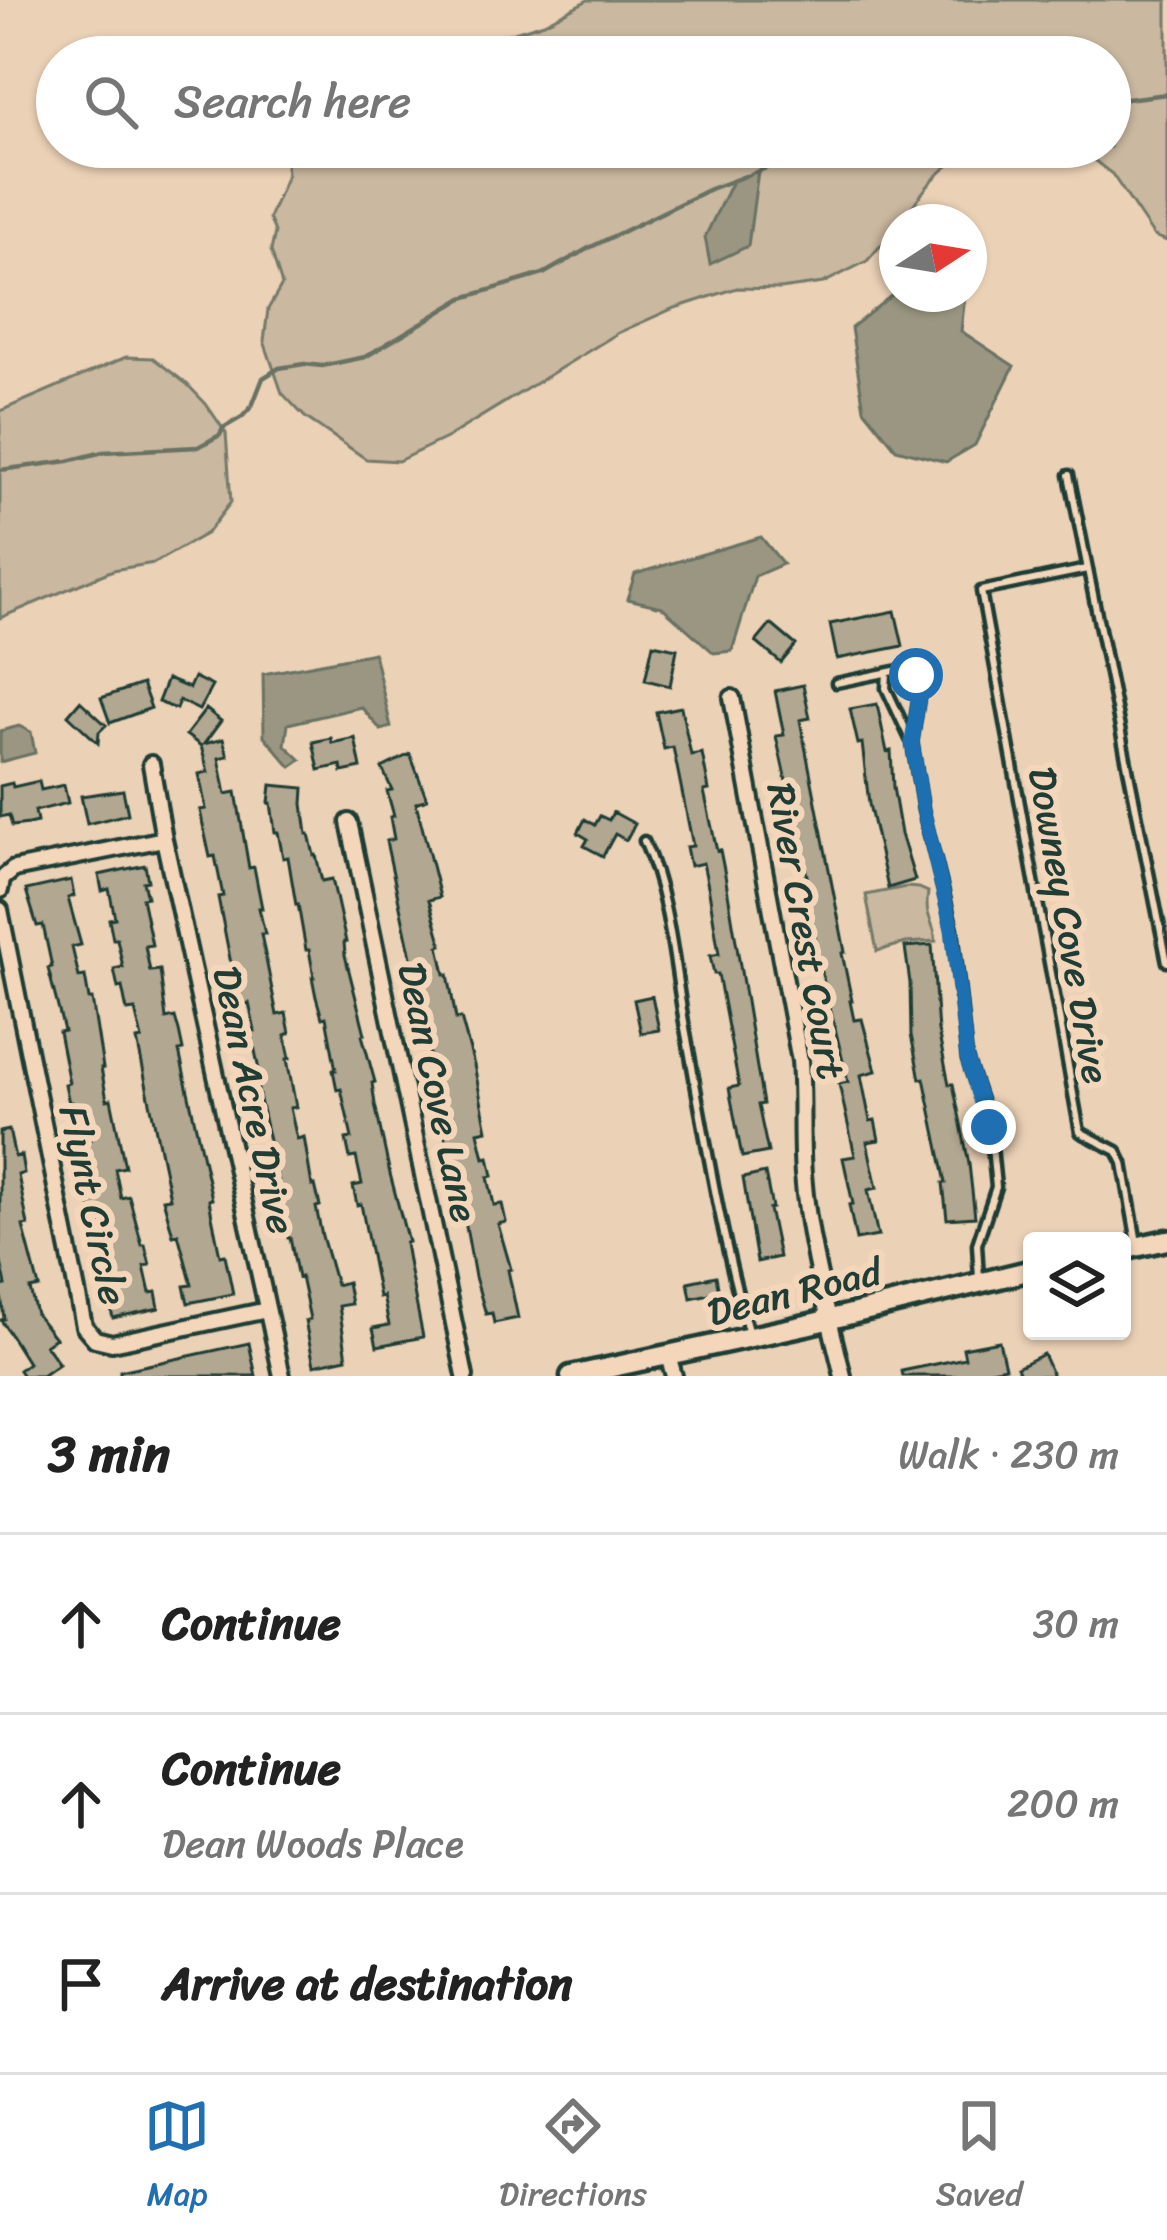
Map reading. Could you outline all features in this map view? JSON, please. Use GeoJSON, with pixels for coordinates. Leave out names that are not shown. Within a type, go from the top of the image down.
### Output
{"type":"FeatureCollection","features":[{"type":"Feature","properties":{"kind":"main road"},"geometry":{"type":"LineString","coordinates":[[1131,1248],[1167,1240]]}},
{"type":"Feature","properties":{"kind":"main road","name":"Dean Road"},"geometry":{"type":"LineString","coordinates":[[571,1376],[1023,1272]]}},
{"type":"Feature","properties":{"kind":"street","name":"River Crest Court"},"geometry":{"type":"LineString","coordinates":[[732,698],[800,1061],[802,1171],[843,1376]]}},
{"type":"Feature","properties":{"kind":"street","name":"Dean Acre Drive"},"geometry":{"type":"LineString","coordinates":[[151,764],[282,1376]]}},
{"type":"Feature","properties":{"kind":"street","name":"Dean Cove Lane"},"geometry":{"type":"LineString","coordinates":[[349,823],[465,1376]]}},
{"type":"Feature","properties":{"kind":"street"},"geometry":{"type":"LineString","coordinates":[[0,890],[2,879],[14,868],[164,839]]}},
{"type":"Feature","properties":{"kind":"street","name":"Flynt Circle"},"geometry":{"type":"LineString","coordinates":[[0,910],[84,1327],[94,1339],[112,1343],[267,1310]]}},
{"type":"Feature","properties":{"kind":"street"},"geometry":{"type":"LineString","coordinates":[[668,1355],[674,1376]]}},
{"type":"Feature","properties":{"kind":"lane"},"geometry":{"type":"LineString","coordinates":[[1069,475],[1167,962]]}},
{"type":"Feature","properties":{"kind":"lane","name":"Downey Cove Drive"},"geometry":{"type":"LineString","coordinates":[[1088,569],[981,591],[1080,1132],[1118,1150],[1124,1163],[1129,1232]]}},
{"type":"Feature","properties":{"kind":"lane"},"geometry":{"type":"LineString","coordinates":[[836,682],[909,668],[920,690],[912,742],[952,929],[967,1059],[989,1127],[996,1187],[975,1252],[980,1282]]}},
{"type":"Feature","properties":{"kind":"lane"},"geometry":{"type":"LineString","coordinates":[[887,673],[893,708],[912,742]]}},
{"type":"Feature","properties":{"kind":"lane"},"geometry":{"type":"LineString","coordinates":[[644,841],[655,864],[665,910],[712,1171],[750,1337]]}},
{"type":"Feature","properties":{"kind":"shaded area"},"geometry":{"type":"Polygon","coordinates":[[[588,0],[1167,0],[1167,241],[1154,236],[1104,168],[1131,168],[1131,36],[501,36],[544,23],[588,0]]]}},
{"type":"Feature","properties":{"kind":"shaded area"},"geometry":{"type":"Polygon","coordinates":[[[286,168],[946,168],[914,204],[879,204],[879,247],[867,261],[823,283],[737,288],[672,309],[618,333],[448,437],[398,461],[366,459],[305,417],[282,393],[264,341],[268,309],[282,285],[271,251],[275,232],[269,218],[286,168]]]}},
{"type":"Feature","properties":{"kind":"shaded area"},"geometry":{"type":"Polygon","coordinates":[[[758,171],[748,246],[710,264],[705,237],[732,181],[758,171]]]}},
{"type":"Feature","properties":{"kind":"shaded area"},"geometry":{"type":"Polygon","coordinates":[[[879,305],[879,312],[963,312],[961,331],[1014,366],[975,445],[946,462],[896,449],[864,409],[851,328],[879,305]]]}},
{"type":"Feature","properties":{"kind":"shaded area"},"geometry":{"type":"Polygon","coordinates":[[[126,357],[153,358],[206,404],[226,433],[231,502],[207,533],[154,563],[113,570],[0,618],[0,411],[126,357]]]}},
{"type":"Feature","properties":{"kind":"shaded area"},"geometry":{"type":"Polygon","coordinates":[[[761,537],[783,564],[755,576],[732,651],[714,653],[662,607],[627,599],[635,574],[761,537]]]}},
{"type":"Feature","properties":{"kind":"shaded area"},"geometry":{"type":"Polygon","coordinates":[[[374,653],[391,727],[381,730],[361,707],[288,724],[285,745],[301,760],[291,767],[264,736],[263,674],[374,653]]]}},
{"type":"Feature","properties":{"kind":"shaded area"},"geometry":{"type":"Polygon","coordinates":[[[19,726],[31,732],[35,753],[0,762],[0,731],[19,726]]]}},
{"type":"Feature","properties":{"kind":"shaded area"},"geometry":{"type":"Polygon","coordinates":[[[906,887],[928,892],[936,941],[877,951],[866,895],[906,887]]]}},
{"type":"Feature","properties":{"kind":"building"},"geometry":{"type":"Polygon","coordinates":[[[895,611],[903,646],[837,659],[830,624],[895,611]]]}},
{"type":"Feature","properties":{"kind":"building"},"geometry":{"type":"Polygon","coordinates":[[[771,624],[796,645],[781,663],[756,642],[771,624]]]}},
{"type":"Feature","properties":{"kind":"building"},"geometry":{"type":"Polygon","coordinates":[[[653,644],[677,649],[670,686],[645,680],[653,644]]]}},
{"type":"Feature","properties":{"kind":"building"},"geometry":{"type":"Polygon","coordinates":[[[194,677],[212,686],[199,710],[179,700],[176,709],[158,702],[167,679],[189,688],[194,677]]]}},
{"type":"Feature","properties":{"kind":"building"},"geometry":{"type":"Polygon","coordinates":[[[142,684],[151,708],[110,723],[101,698],[142,684]]]}},
{"type":"Feature","properties":{"kind":"building"},"geometry":{"type":"Polygon","coordinates":[[[803,685],[810,718],[800,720],[845,952],[850,1001],[854,1020],[862,1019],[876,1071],[861,1075],[870,1121],[875,1120],[879,1140],[867,1142],[877,1188],[868,1190],[878,1236],[856,1240],[843,1158],[855,1156],[839,1084],[848,1082],[821,970],[807,876],[776,736],[784,735],[775,691],[803,685]]]}},
{"type":"Feature","properties":{"kind":"building"},"geometry":{"type":"Polygon","coordinates":[[[80,701],[106,725],[98,743],[68,715],[80,701]]]}},
{"type":"Feature","properties":{"kind":"building"},"geometry":{"type":"Polygon","coordinates":[[[877,704],[887,752],[891,751],[901,834],[915,880],[888,888],[869,804],[862,743],[858,744],[850,709],[877,704]]]}},
{"type":"Feature","properties":{"kind":"building"},"geometry":{"type":"Polygon","coordinates":[[[681,707],[691,755],[702,753],[709,790],[704,791],[725,875],[763,1104],[758,1105],[768,1152],[742,1157],[729,1088],[739,1086],[718,974],[714,974],[710,956],[719,954],[709,891],[703,863],[690,866],[686,847],[693,846],[673,747],[664,749],[656,712],[681,707]]]}},
{"type":"Feature","properties":{"kind":"building"},"geometry":{"type":"Polygon","coordinates":[[[206,709],[221,721],[204,744],[223,739],[228,756],[219,758],[226,794],[236,792],[249,868],[254,867],[262,908],[265,934],[261,934],[277,1015],[286,1013],[287,1059],[296,1107],[290,1108],[297,1139],[304,1137],[336,1285],[347,1282],[351,1304],[339,1306],[347,1358],[314,1365],[305,1321],[310,1319],[284,1219],[254,1072],[259,1070],[253,1041],[248,1042],[246,1032],[255,1031],[249,1003],[239,1005],[215,856],[210,857],[200,810],[206,809],[199,774],[208,772],[201,746],[186,735],[206,709]]]}},
{"type":"Feature","properties":{"kind":"building"},"geometry":{"type":"Polygon","coordinates":[[[331,738],[332,743],[355,738],[361,768],[342,772],[341,765],[319,770],[313,742],[331,738]]]}},
{"type":"Feature","properties":{"kind":"building"},"geometry":{"type":"Polygon","coordinates":[[[410,754],[427,799],[416,803],[440,897],[429,900],[456,1019],[461,1018],[474,1065],[487,1130],[478,1132],[484,1158],[489,1157],[494,1205],[502,1204],[506,1222],[498,1224],[518,1318],[494,1323],[492,1313],[486,1314],[475,1277],[386,841],[394,839],[390,817],[394,816],[387,791],[392,790],[382,768],[410,754]]]}},
{"type":"Feature","properties":{"kind":"building"},"geometry":{"type":"Polygon","coordinates":[[[39,781],[41,790],[64,785],[68,803],[35,811],[37,822],[28,824],[12,826],[9,815],[0,817],[0,786],[39,781]]]}},
{"type":"Feature","properties":{"kind":"building"},"geometry":{"type":"Polygon","coordinates":[[[271,785],[304,788],[307,834],[322,881],[332,879],[375,1082],[375,1104],[408,1242],[423,1337],[377,1346],[373,1328],[389,1325],[353,1186],[362,1184],[356,1157],[350,1158],[346,1139],[352,1138],[341,1089],[337,1090],[326,1017],[322,1018],[316,997],[288,857],[283,858],[275,832],[271,785]]]}},
{"type":"Feature","properties":{"kind":"building"},"geometry":{"type":"Polygon","coordinates":[[[123,790],[128,814],[87,824],[81,796],[123,790]]]}},
{"type":"Feature","properties":{"kind":"building"},"geometry":{"type":"Polygon","coordinates":[[[613,812],[635,824],[626,840],[615,834],[603,856],[584,846],[588,839],[578,833],[585,819],[595,825],[600,816],[609,820],[613,812]]]}},
{"type":"Feature","properties":{"kind":"building"},"geometry":{"type":"Polygon","coordinates":[[[145,865],[147,897],[142,898],[152,945],[145,946],[150,971],[160,970],[166,1019],[175,1017],[179,1031],[220,1256],[225,1255],[233,1294],[188,1303],[184,1286],[192,1285],[163,1199],[170,1198],[137,1040],[142,1039],[135,1010],[127,1011],[122,987],[118,988],[114,969],[123,967],[109,919],[115,918],[109,889],[102,891],[99,875],[145,865]]]}},
{"type":"Feature","properties":{"kind":"building"},"geometry":{"type":"Polygon","coordinates":[[[71,880],[74,896],[68,898],[81,945],[72,947],[79,977],[85,976],[92,999],[107,1100],[111,1099],[125,1167],[115,1169],[121,1198],[129,1196],[145,1245],[150,1293],[156,1292],[159,1308],[113,1318],[107,1263],[112,1262],[103,1223],[94,1225],[85,1182],[90,1181],[83,1142],[90,1140],[84,1113],[75,1115],[69,1103],[59,1032],[64,1031],[48,968],[52,967],[43,925],[37,926],[26,890],[71,880]]]}},
{"type":"Feature","properties":{"kind":"building"},"geometry":{"type":"Polygon","coordinates":[[[932,945],[938,1031],[969,1164],[975,1217],[947,1219],[946,1183],[911,1035],[905,947],[932,945]]]}},
{"type":"Feature","properties":{"kind":"building"},"geometry":{"type":"Polygon","coordinates":[[[652,996],[659,1030],[641,1033],[634,1000],[652,996]]]}},
{"type":"Feature","properties":{"kind":"building"},"geometry":{"type":"Polygon","coordinates":[[[9,1130],[24,1173],[18,1175],[28,1225],[23,1226],[39,1287],[30,1289],[36,1314],[55,1338],[45,1345],[59,1364],[42,1376],[23,1376],[19,1370],[28,1363],[1,1320],[0,1286],[6,1285],[0,1258],[0,1132],[9,1130]]]}},
{"type":"Feature","properties":{"kind":"building"},"geometry":{"type":"Polygon","coordinates":[[[765,1173],[779,1257],[757,1262],[743,1178],[765,1173]]]}},
{"type":"Feature","properties":{"kind":"building"},"geometry":{"type":"Polygon","coordinates":[[[716,1276],[719,1292],[691,1298],[688,1282],[716,1276]]]}},
{"type":"Feature","properties":{"kind":"building"},"geometry":{"type":"Polygon","coordinates":[[[999,1341],[1005,1367],[964,1376],[903,1376],[902,1371],[965,1358],[963,1348],[999,1341]]]}},
{"type":"Feature","properties":{"kind":"building"},"geometry":{"type":"Polygon","coordinates":[[[249,1343],[256,1376],[120,1376],[120,1371],[249,1343]]]}},
{"type":"Feature","properties":{"kind":"building"},"geometry":{"type":"Polygon","coordinates":[[[1043,1354],[1053,1376],[1021,1376],[1017,1367],[1043,1354]]]}},
{"type":"Feature","properties":{"kind":"waterway"},"geometry":{"type":"LineString","coordinates":[[1131,98],[1167,94]]}},
{"type":"Feature","properties":{"kind":"waterway"},"geometry":{"type":"LineString","coordinates":[[756,172],[766,168]]}},
{"type":"Feature","properties":{"kind":"waterway"},"geometry":{"type":"LineString","coordinates":[[0,470],[103,452],[198,447],[242,417],[263,378],[279,368],[365,357],[463,298],[543,274],[745,176]]}},
{"type":"Feature","properties":{"kind":"route"},"geometry":{"type":"LineString","coordinates":[[916,675],[920,690],[912,742],[952,929],[967,1059],[989,1127]]}}]}
